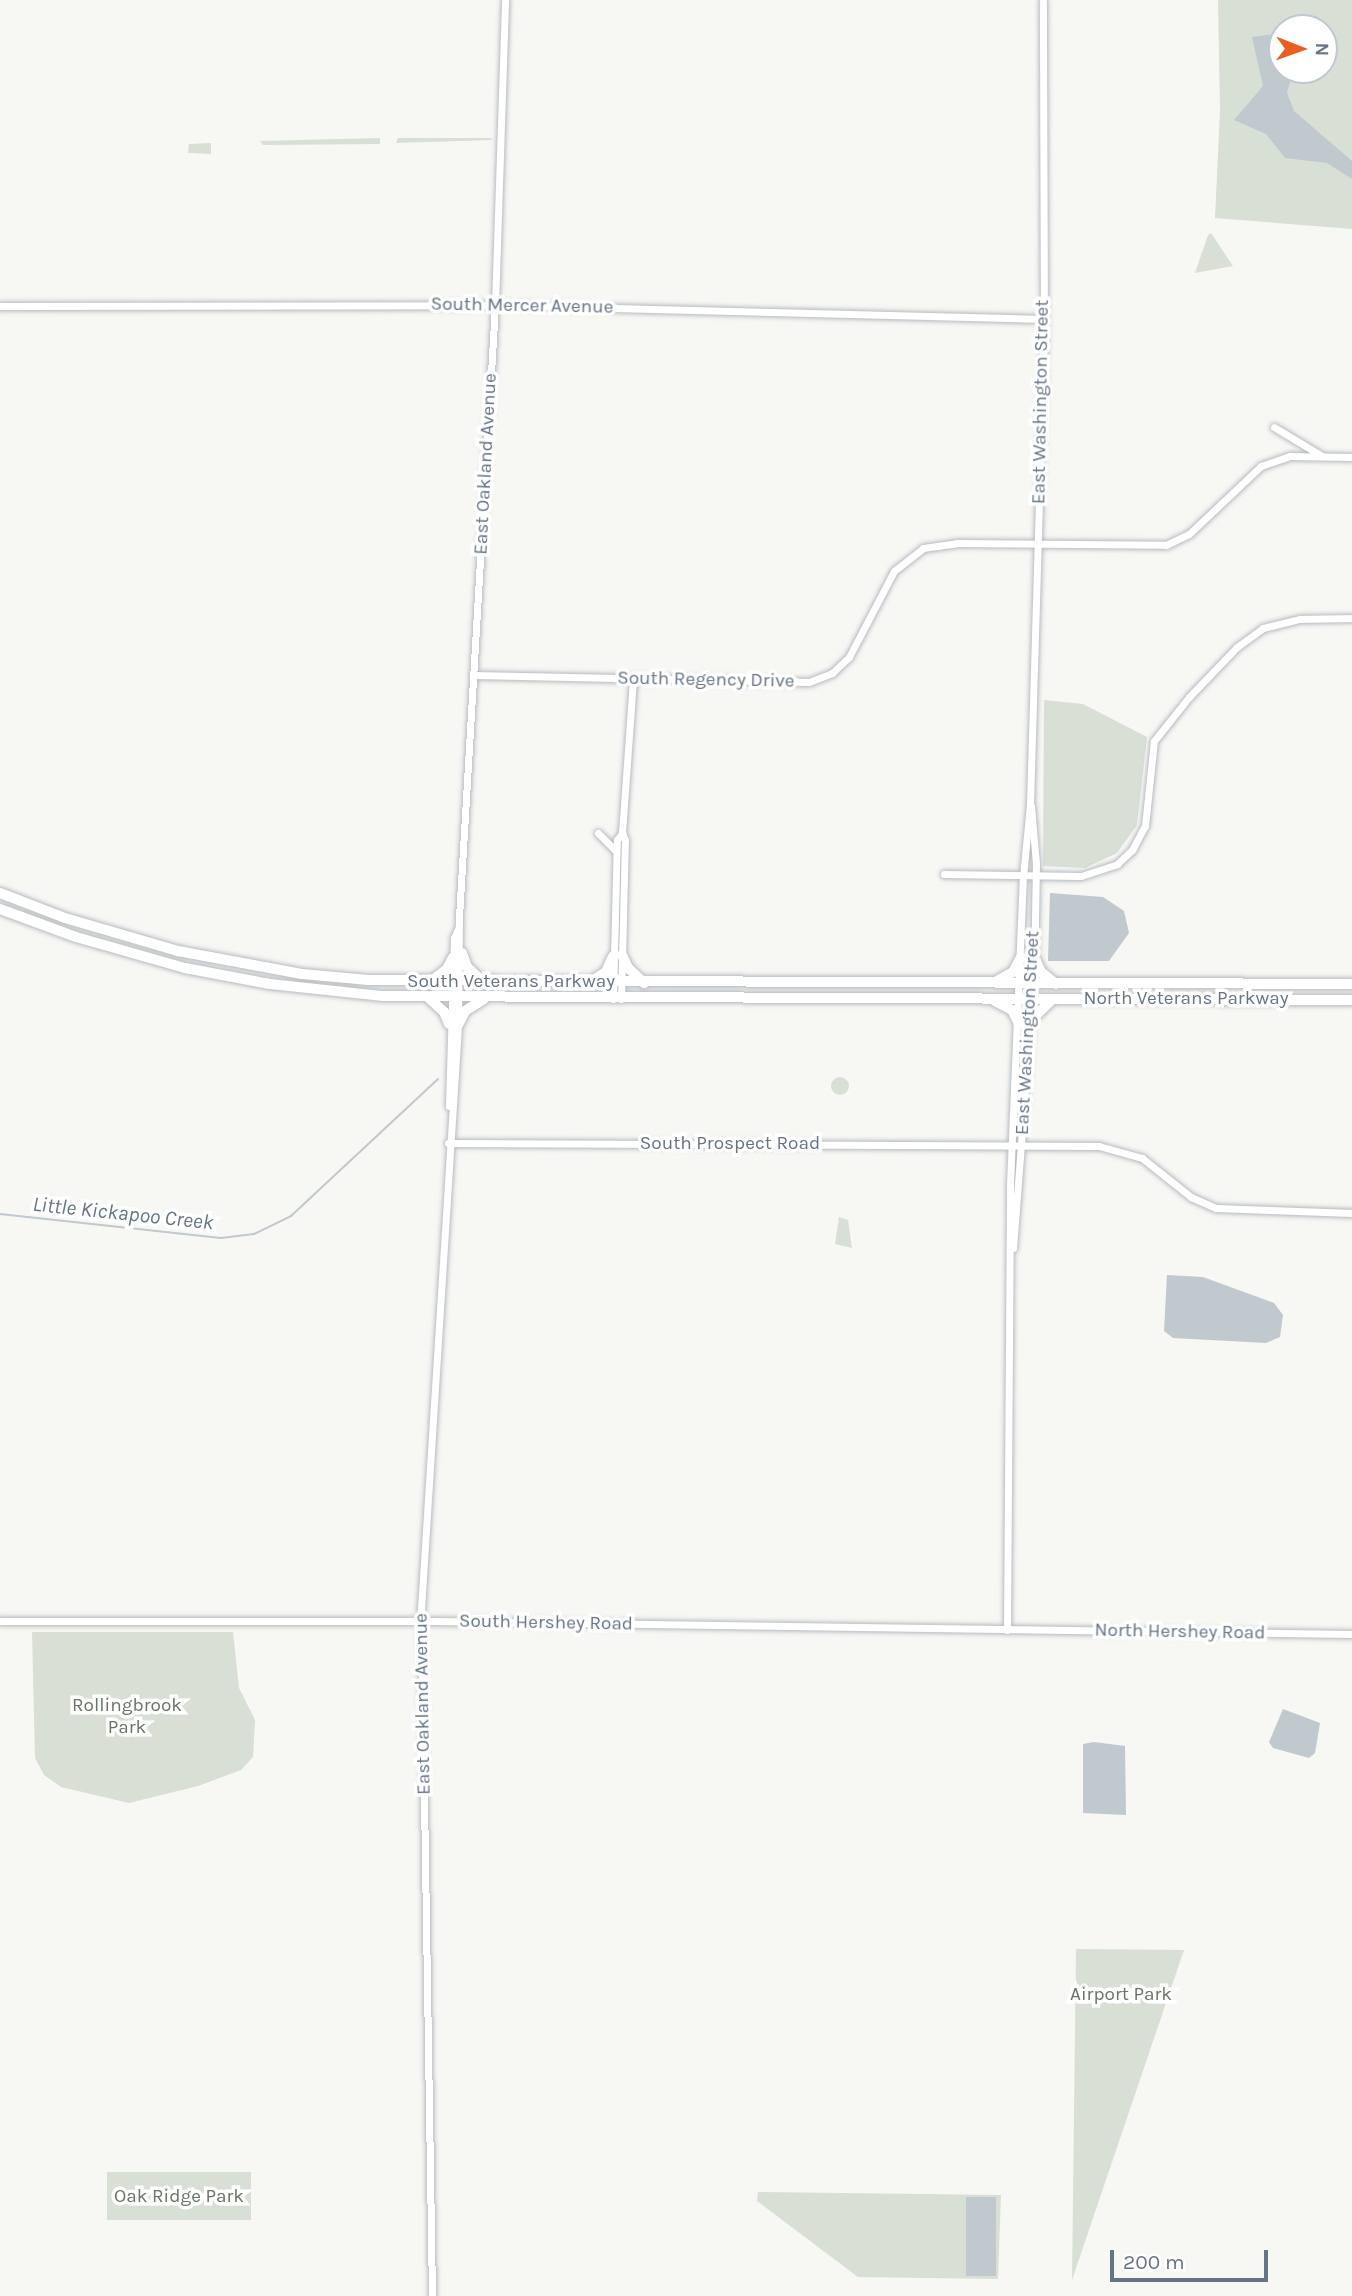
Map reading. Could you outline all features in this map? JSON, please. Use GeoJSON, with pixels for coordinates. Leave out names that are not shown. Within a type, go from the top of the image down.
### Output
{"type":"FeatureCollection","features":[{"type":"Feature","properties":{"kind":"highway","name":"South Veterans Parkway"},"geometry":{"type":"LineString","coordinates":[[0,893],[97,928],[215,959],[311,975],[429,983],[1034,984]]}},
{"type":"Feature","properties":{"kind":"highway","name":"South Veterans Parkway"},"geometry":{"type":"LineString","coordinates":[[0,909],[118,950],[224,976],[327,992],[484,999],[1020,999]]}},
{"type":"Feature","properties":{"kind":"highway"},"geometry":{"type":"LineString","coordinates":[[429,983],[447,969],[457,955],[484,983]]}},
{"type":"Feature","properties":{"kind":"highway"},"geometry":{"type":"LineString","coordinates":[[588,983],[606,972],[617,956],[645,984]]}},
{"type":"Feature","properties":{"kind":"highway"},"geometry":{"type":"LineString","coordinates":[[991,984],[1013,972],[1021,957]]}},
{"type":"Feature","properties":{"kind":"highway"},"geometry":{"type":"LineString","coordinates":[[1034,957],[1041,972],[1056,984]]}},
{"type":"Feature","properties":{"kind":"highway","name":"North Veterans Parkway"},"geometry":{"type":"LineString","coordinates":[[1034,984],[1351,984]]}},
{"type":"Feature","properties":{"kind":"highway"},"geometry":{"type":"LineString","coordinates":[[429,998],[454,1025],[465,1012],[484,999]]}},
{"type":"Feature","properties":{"kind":"highway"},"geometry":{"type":"LineString","coordinates":[[991,999],[1012,1010],[1018,1024]]}},
{"type":"Feature","properties":{"kind":"highway","name":"North Veterans Parkway"},"geometry":{"type":"LineString","coordinates":[[1020,999],[1351,1001]]}},
{"type":"Feature","properties":{"kind":"highway"},"geometry":{"type":"LineString","coordinates":[[1031,1020],[1054,999]]}},
{"type":"Feature","properties":{"kind":"main road","name":"East Oakland Avenue"},"geometry":{"type":"LineString","coordinates":[[432,2296],[421,1621],[495,305],[505,0]]}},
{"type":"Feature","properties":{"kind":"main road","name":"East Washington Street"},"geometry":{"type":"LineString","coordinates":[[1007,1630],[1013,1145],[1023,876],[1030,804],[1044,319],[1043,0]]}},
{"type":"Feature","properties":{"kind":"main road","name":"South Mercer Avenue"},"geometry":{"type":"LineString","coordinates":[[0,306],[495,305],[1044,319]]}},
{"type":"Feature","properties":{"kind":"main road"},"geometry":{"type":"LineString","coordinates":[[1274,427],[1323,456]]}},
{"type":"Feature","properties":{"kind":"main road","name":"South Regency Drive"},"geometry":{"type":"LineString","coordinates":[[473,675],[792,683],[817,680],[849,657],[890,578],[917,551],[944,543],[1166,545],[1189,534],[1261,466],[1283,457],[1352,457]]}},
{"type":"Feature","properties":{"kind":"main road"},"geometry":{"type":"LineString","coordinates":[[944,874],[1092,875],[1129,854],[1145,826],[1150,760],[1159,732],[1247,638],[1285,621],[1352,618]]}},
{"type":"Feature","properties":{"kind":"main road"},"geometry":{"type":"LineString","coordinates":[[617,956],[625,866],[622,833],[633,679]]}},
{"type":"Feature","properties":{"kind":"main road","name":"East Washington Street"},"geometry":{"type":"LineString","coordinates":[[1010,1262],[1034,984],[1035,876],[1030,804]]}},
{"type":"Feature","properties":{"kind":"main road"},"geometry":{"type":"LineString","coordinates":[[598,833],[617,854]]}},
{"type":"Feature","properties":{"kind":"main road"},"geometry":{"type":"LineString","coordinates":[[617,999],[617,854],[622,833]]}},
{"type":"Feature","properties":{"kind":"main road"},"geometry":{"type":"LineString","coordinates":[[617,884],[625,866]]}},
{"type":"Feature","properties":{"kind":"main road","name":"South Prospect Road"},"geometry":{"type":"LineString","coordinates":[[448,1143],[1022,1144],[1123,1150],[1142,1158],[1191,1197],[1223,1210],[1352,1213]]}},
{"type":"Feature","properties":{"kind":"main road","name":"South Hershey Road"},"geometry":{"type":"LineString","coordinates":[[0,1621],[421,1621],[1007,1630]]}},
{"type":"Feature","properties":{"kind":"main road","name":"North Hershey Road"},"geometry":{"type":"LineString","coordinates":[[1007,1630],[1352,1634]]}},
{"type":"Feature","properties":{"kind":"green space"},"geometry":{"type":"Polygon","coordinates":[[[1218,0],[1352,0],[1352,229],[1215,218],[1220,111],[1218,0]]]}},
{"type":"Feature","properties":{"kind":"green space"},"geometry":{"type":"Polygon","coordinates":[[[380,138],[380,144],[263,145],[260,141],[380,138]]]}},
{"type":"Feature","properties":{"kind":"green space"},"geometry":{"type":"Polygon","coordinates":[[[398,138],[491,138],[492,140],[396,143],[398,138]]]}},
{"type":"Feature","properties":{"kind":"green space"},"geometry":{"type":"Polygon","coordinates":[[[211,143],[211,154],[188,153],[189,144],[211,143]]]}},
{"type":"Feature","properties":{"kind":"green space"},"geometry":{"type":"Polygon","coordinates":[[[1211,233],[1233,266],[1195,273],[1208,235],[1211,233]]]}},
{"type":"Feature","properties":{"kind":"green space"},"geometry":{"type":"Polygon","coordinates":[[[1044,700],[1083,704],[1147,737],[1137,825],[1117,853],[1085,868],[1043,866],[1044,700]]]}},
{"type":"Feature","properties":{"kind":"green space"},"geometry":{"type":"Polygon","coordinates":[[[840,1077],[846,1080],[849,1086],[846,1092],[840,1095],[834,1092],[831,1086],[834,1080],[840,1077]]]}},
{"type":"Feature","properties":{"kind":"green space"},"geometry":{"type":"Polygon","coordinates":[[[839,1217],[848,1220],[852,1248],[835,1244],[839,1217]]]}},
{"type":"Feature","properties":{"kind":"green space","name":"Rollingbrook Park"},"geometry":{"type":"Polygon","coordinates":[[[32,1632],[233,1632],[239,1688],[255,1720],[253,1757],[241,1770],[198,1786],[129,1803],[61,1787],[44,1775],[35,1758],[32,1632]]]}},
{"type":"Feature","properties":{"kind":"green space","name":"Airport Park"},"geometry":{"type":"Polygon","coordinates":[[[1076,1949],[1184,1950],[1072,2280],[1076,1949]]]}},
{"type":"Feature","properties":{"kind":"green space","name":"Oak Ridge Park"},"geometry":{"type":"Polygon","coordinates":[[[107,2172],[251,2172],[251,2220],[107,2220],[107,2172]]]}},
{"type":"Feature","properties":{"kind":"green space"},"geometry":{"type":"Polygon","coordinates":[[[758,2192],[1001,2195],[998,2279],[858,2277],[757,2201],[758,2192]]]}},
{"type":"Feature","properties":{"kind":"shaded area"},"geometry":{"type":"Polygon","coordinates":[[[1268,35],[1268,84],[1289,84],[1287,93],[1294,111],[1352,161],[1352,179],[1327,163],[1285,158],[1266,134],[1234,120],[1263,86],[1252,37],[1268,35]]]}},
{"type":"Feature","properties":{"kind":"shaded area"},"geometry":{"type":"Polygon","coordinates":[[[1050,893],[1103,897],[1124,911],[1129,933],[1109,961],[1048,961],[1050,893]]]}},
{"type":"Feature","properties":{"kind":"shaded area"},"geometry":{"type":"Polygon","coordinates":[[[1167,1275],[1203,1277],[1274,1303],[1283,1315],[1280,1337],[1266,1343],[1173,1338],[1164,1331],[1167,1275]]]}},
{"type":"Feature","properties":{"kind":"shaded area"},"geometry":{"type":"Polygon","coordinates":[[[1283,1709],[1320,1723],[1315,1753],[1309,1758],[1273,1748],[1269,1742],[1283,1709]]]}},
{"type":"Feature","properties":{"kind":"shaded area"},"geometry":{"type":"Polygon","coordinates":[[[1094,1742],[1125,1746],[1126,1815],[1083,1813],[1083,1744],[1094,1742]]]}},
{"type":"Feature","properties":{"kind":"shaded area"},"geometry":{"type":"Polygon","coordinates":[[[966,2197],[996,2197],[996,2276],[966,2276],[966,2197]]]}},
{"type":"Feature","properties":{"kind":"waterway","name":"Little Kickapoo Creek"},"geometry":{"type":"LineString","coordinates":[[0,1214],[221,1238],[254,1234],[291,1216],[438,1079]]}}]}
